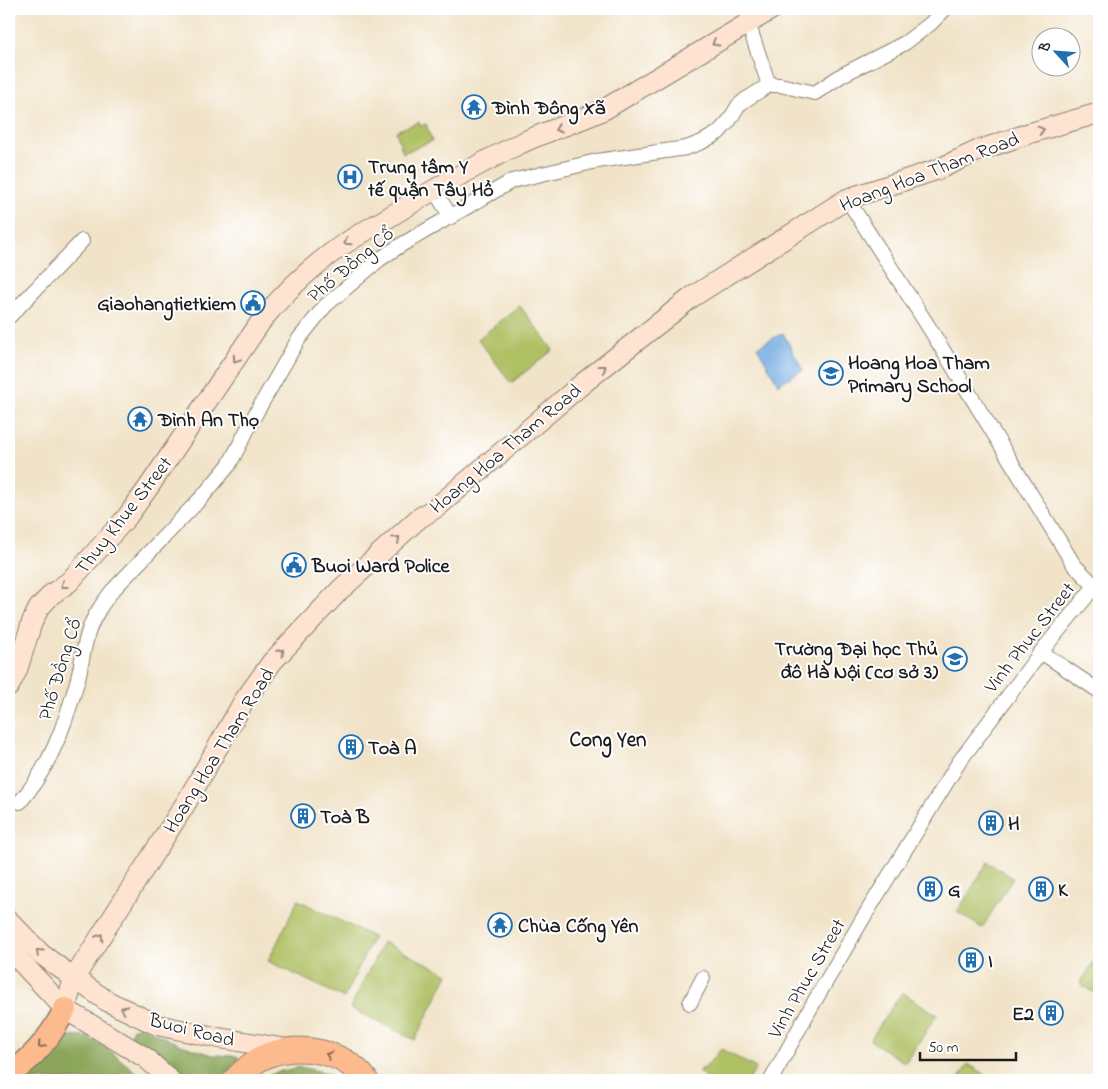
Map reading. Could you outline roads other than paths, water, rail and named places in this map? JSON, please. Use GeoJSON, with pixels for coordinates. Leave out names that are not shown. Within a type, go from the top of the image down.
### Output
{"type":"FeatureCollection","features":[{"type":"Feature","properties":{"kind":"highway"},"geometry":{"type":"LineString","coordinates":[[235,1080],[247,1067],[267,1056],[289,1050],[310,1049],[330,1054],[348,1063],[366,1079]]}},
{"type":"Feature","properties":{"kind":"main road","name":"Thuy Khue Street"},"geometry":{"type":"LineString","coordinates":[[9,686],[17,670],[32,622],[40,608],[52,594],[70,582],[127,517],[262,320],[278,300],[323,259],[352,239],[434,190],[518,144],[605,109],[772,9]]}},
{"type":"Feature","properties":{"kind":"main road","name":"Hoang Hoa Tham Road"},"geometry":{"type":"LineString","coordinates":[[65,1008],[74,978],[186,803],[244,702],[282,651],[340,590],[418,520],[582,384],[692,297],[848,199],[939,169],[1030,133],[1099,113]]}},
{"type":"Feature","properties":{"kind":"main road","name":"Buoi Road"},"geometry":{"type":"LineString","coordinates":[[9,921],[41,954],[74,978],[107,1001],[157,1025],[289,1050]]}},
{"type":"Feature","properties":{"kind":"main road","name":"Buoi Road"},"geometry":{"type":"LineString","coordinates":[[9,949],[65,1008],[146,1058],[170,1080]]}},
{"type":"Feature","properties":{"kind":"main road"},"geometry":{"type":"LineString","coordinates":[[9,1075],[28,1060],[49,1037],[65,1008]]}},
{"type":"Feature","properties":{"kind":"street"},"geometry":{"type":"LineString","coordinates":[[748,23],[769,85],[780,85],[815,93],[842,75],[905,43],[930,24],[945,9]]}},
{"type":"Feature","properties":{"kind":"street","name":"Phố Đồng Cổ"},"geometry":{"type":"LineString","coordinates":[[20,802],[41,774],[58,741],[77,681],[89,628],[100,607],[112,591],[203,496],[228,465],[298,340],[325,306],[380,259],[512,181],[597,160],[686,148],[718,133],[729,121],[738,106],[769,85]]}},
{"type":"Feature","properties":{"kind":"street"},"geometry":{"type":"LineString","coordinates":[[434,190],[451,217]]}},
{"type":"Feature","properties":{"kind":"street","name":"Vinh Phuc Street"},"geometry":{"type":"LineString","coordinates":[[772,1080],[810,1009],[862,920],[952,772],[1041,652],[1095,586],[1074,565],[848,199]]}},
{"type":"Feature","properties":{"kind":"street"},"geometry":{"type":"LineString","coordinates":[[9,317],[82,242]]}},
{"type":"Feature","properties":{"kind":"street"},"geometry":{"type":"LineString","coordinates":[[1041,652],[1099,691]]}},
{"type":"Feature","properties":{"kind":"street"},"geometry":{"type":"LineString","coordinates":[[690,1003],[703,978]]}},
{"type":"Feature","properties":{"kind":"water"},"geometry":{"type":"Polygon","coordinates":[[[783,333],[803,370],[778,384],[757,347],[783,333]]]}},
{"type":"Feature","properties":{"kind":"place","name":"Đình Đông Xã"},"geometry":{"type":"Point","coordinates":[474,107]}},
{"type":"Feature","properties":{"kind":"place","name":"Trung tâm Y tế quận Tây Hồ"},"geometry":{"type":"Point","coordinates":[350,177]}},
{"type":"Feature","properties":{"kind":"place","name":"Giaohangtietkiem"},"geometry":{"type":"Point","coordinates":[253,303]}},
{"type":"Feature","properties":{"kind":"place","name":"Hoang Hoa Tham Primary School"},"geometry":{"type":"Point","coordinates":[831,373]}},
{"type":"Feature","properties":{"kind":"place","name":"Đình An Thọ"},"geometry":{"type":"Point","coordinates":[140,419]}},
{"type":"Feature","properties":{"kind":"place","name":"Buoi Ward Police"},"geometry":{"type":"Point","coordinates":[294,565]}},
{"type":"Feature","properties":{"kind":"place","name":"Trường Đại học Thủ đô Hà Nội (cơ sở 3)"},"geometry":{"type":"Point","coordinates":[955,659]}},
{"type":"Feature","properties":{"kind":"place","name":"Toà A"},"geometry":{"type":"Point","coordinates":[351,747]}},
{"type":"Feature","properties":{"kind":"place","name":"Toà B"},"geometry":{"type":"Point","coordinates":[303,816]}},
{"type":"Feature","properties":{"kind":"place","name":"H"},"geometry":{"type":"Point","coordinates":[991,823]}},
{"type":"Feature","properties":{"kind":"place","name":"G"},"geometry":{"type":"Point","coordinates":[930,889]}},
{"type":"Feature","properties":{"kind":"place","name":"K"},"geometry":{"type":"Point","coordinates":[1041,889]}},
{"type":"Feature","properties":{"kind":"place","name":"Chùa Cống Yên"},"geometry":{"type":"Point","coordinates":[500,925]}},
{"type":"Feature","properties":{"kind":"place","name":"I"},"geometry":{"type":"Point","coordinates":[971,960]}},
{"type":"Feature","properties":{"kind":"place","name":"E2"},"geometry":{"type":"Point","coordinates":[1051,1013]}},
{"type":"Feature","properties":{"kind":"district","name":"Cong Yen"},"geometry":{"type":"Point","coordinates":[608,739]}}]}
